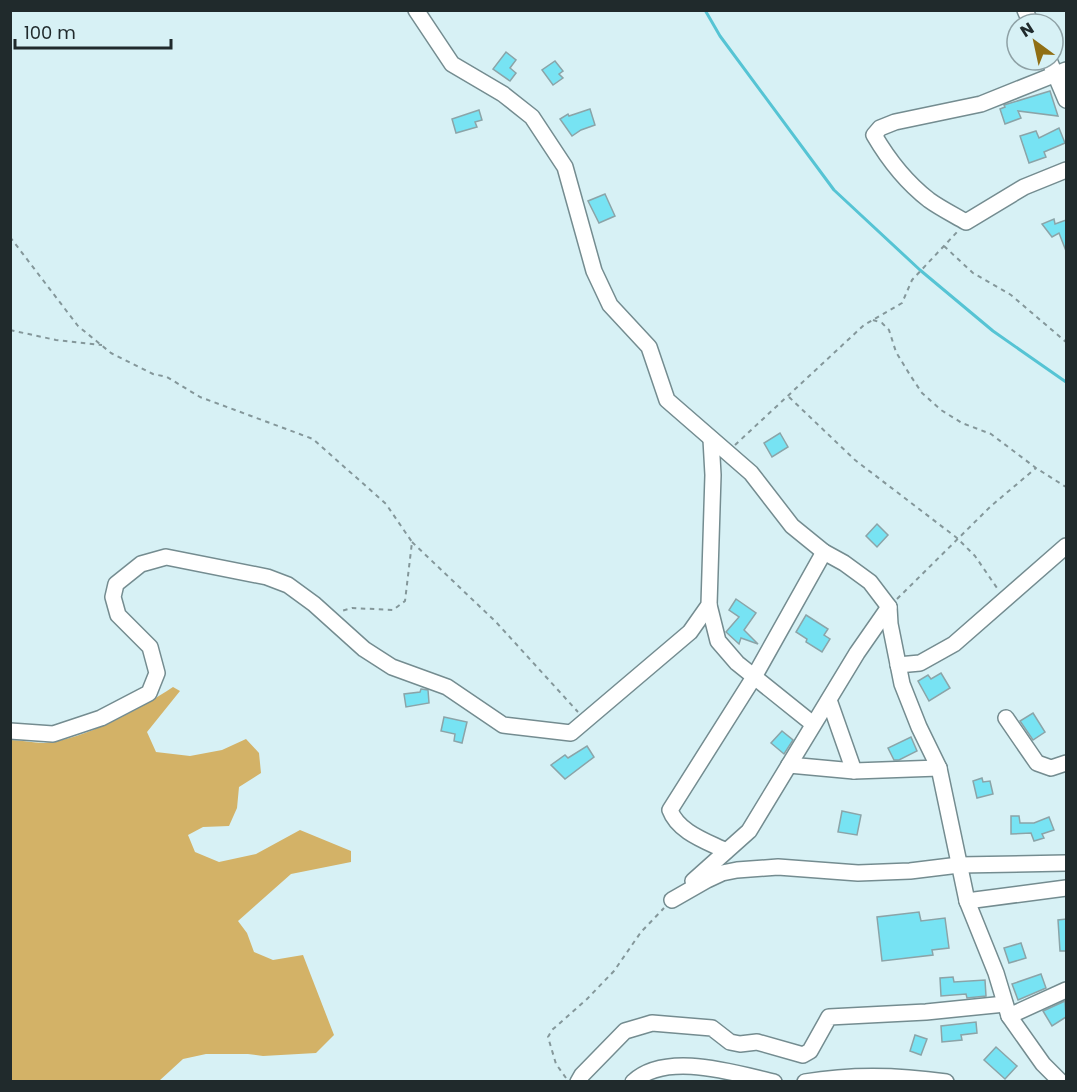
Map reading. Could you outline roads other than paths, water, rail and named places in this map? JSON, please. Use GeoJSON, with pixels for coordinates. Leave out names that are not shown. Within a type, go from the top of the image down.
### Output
{"type":"FeatureCollection","features":[{"type":"Feature","properties":{"kind":"street"},"geometry":{"type":"LineString","coordinates":[[416,10],[452,64],[503,94],[532,117],[565,167],[594,271],[610,305],[649,347],[667,400],[752,473],[792,526],[824,552],[870,582],[889,607],[890,624],[902,684],[939,768],[967,901],[996,973],[1007,1010],[1043,1064],[1061,1082]]}},
{"type":"Feature","properties":{"kind":"street"},"geometry":{"type":"LineString","coordinates":[[1066,100],[1061,72],[981,104],[895,122],[880,128],[874,135],[890,160],[909,182],[930,201],[966,222],[1024,187],[1066,170]]}},
{"type":"Feature","properties":{"kind":"street"},"geometry":{"type":"LineString","coordinates":[[711,439],[713,475],[709,605],[718,641],[737,663],[813,724]]}},
{"type":"Feature","properties":{"kind":"street"},"geometry":{"type":"LineString","coordinates":[[898,665],[920,663],[954,644],[1066,546]]}},
{"type":"Feature","properties":{"kind":"street"},"geometry":{"type":"LineString","coordinates":[[726,851],[692,833],[674,819],[670,810],[754,677],[824,552]]}},
{"type":"Feature","properties":{"kind":"street"},"geometry":{"type":"LineString","coordinates":[[10,731],[53,734],[101,718],[149,693],[157,673],[150,647],[118,615],[113,597],[116,584],[141,564],[166,557],[267,577],[288,585],[364,649],[392,667],[447,687],[503,725],[572,733],[690,633],[709,605]]}},
{"type":"Feature","properties":{"kind":"street"},"geometry":{"type":"LineString","coordinates":[[889,607],[857,653],[749,831],[672,900],[722,873],[737,870],[778,867],[858,873],[910,872],[959,865],[1066,863]]}},
{"type":"Feature","properties":{"kind":"street"},"geometry":{"type":"LineString","coordinates":[[829,700],[854,771]]}},
{"type":"Feature","properties":{"kind":"street"},"geometry":{"type":"LineString","coordinates":[[1006,718],[1036,763],[1051,768],[1066,763]]}},
{"type":"Feature","properties":{"kind":"street"},"geometry":{"type":"LineString","coordinates":[[789,765],[854,771],[939,768]]}},
{"type":"Feature","properties":{"kind":"street"},"geometry":{"type":"LineString","coordinates":[[967,901],[1066,888]]}},
{"type":"Feature","properties":{"kind":"street"},"geometry":{"type":"LineString","coordinates":[[580,1078],[625,1032],[652,1023],[712,1028],[730,1042],[740,1044],[758,1042],[803,1055],[810,1051],[829,1017],[1007,1010],[1066,990]]}},
{"type":"Feature","properties":{"kind":"street"},"geometry":{"type":"LineString","coordinates":[[622,1082],[666,1066],[710,1068],[774,1082]]}},
{"type":"Feature","properties":{"kind":"street"},"geometry":{"type":"LineString","coordinates":[[804,1082],[835,1077],[901,1076],[946,1082]]}},
{"type":"Feature","properties":{"kind":"waterway"},"geometry":{"type":"LineString","coordinates":[[705,10],[720,36],[834,190],[920,270],[993,331],[1066,382]]}}]}
